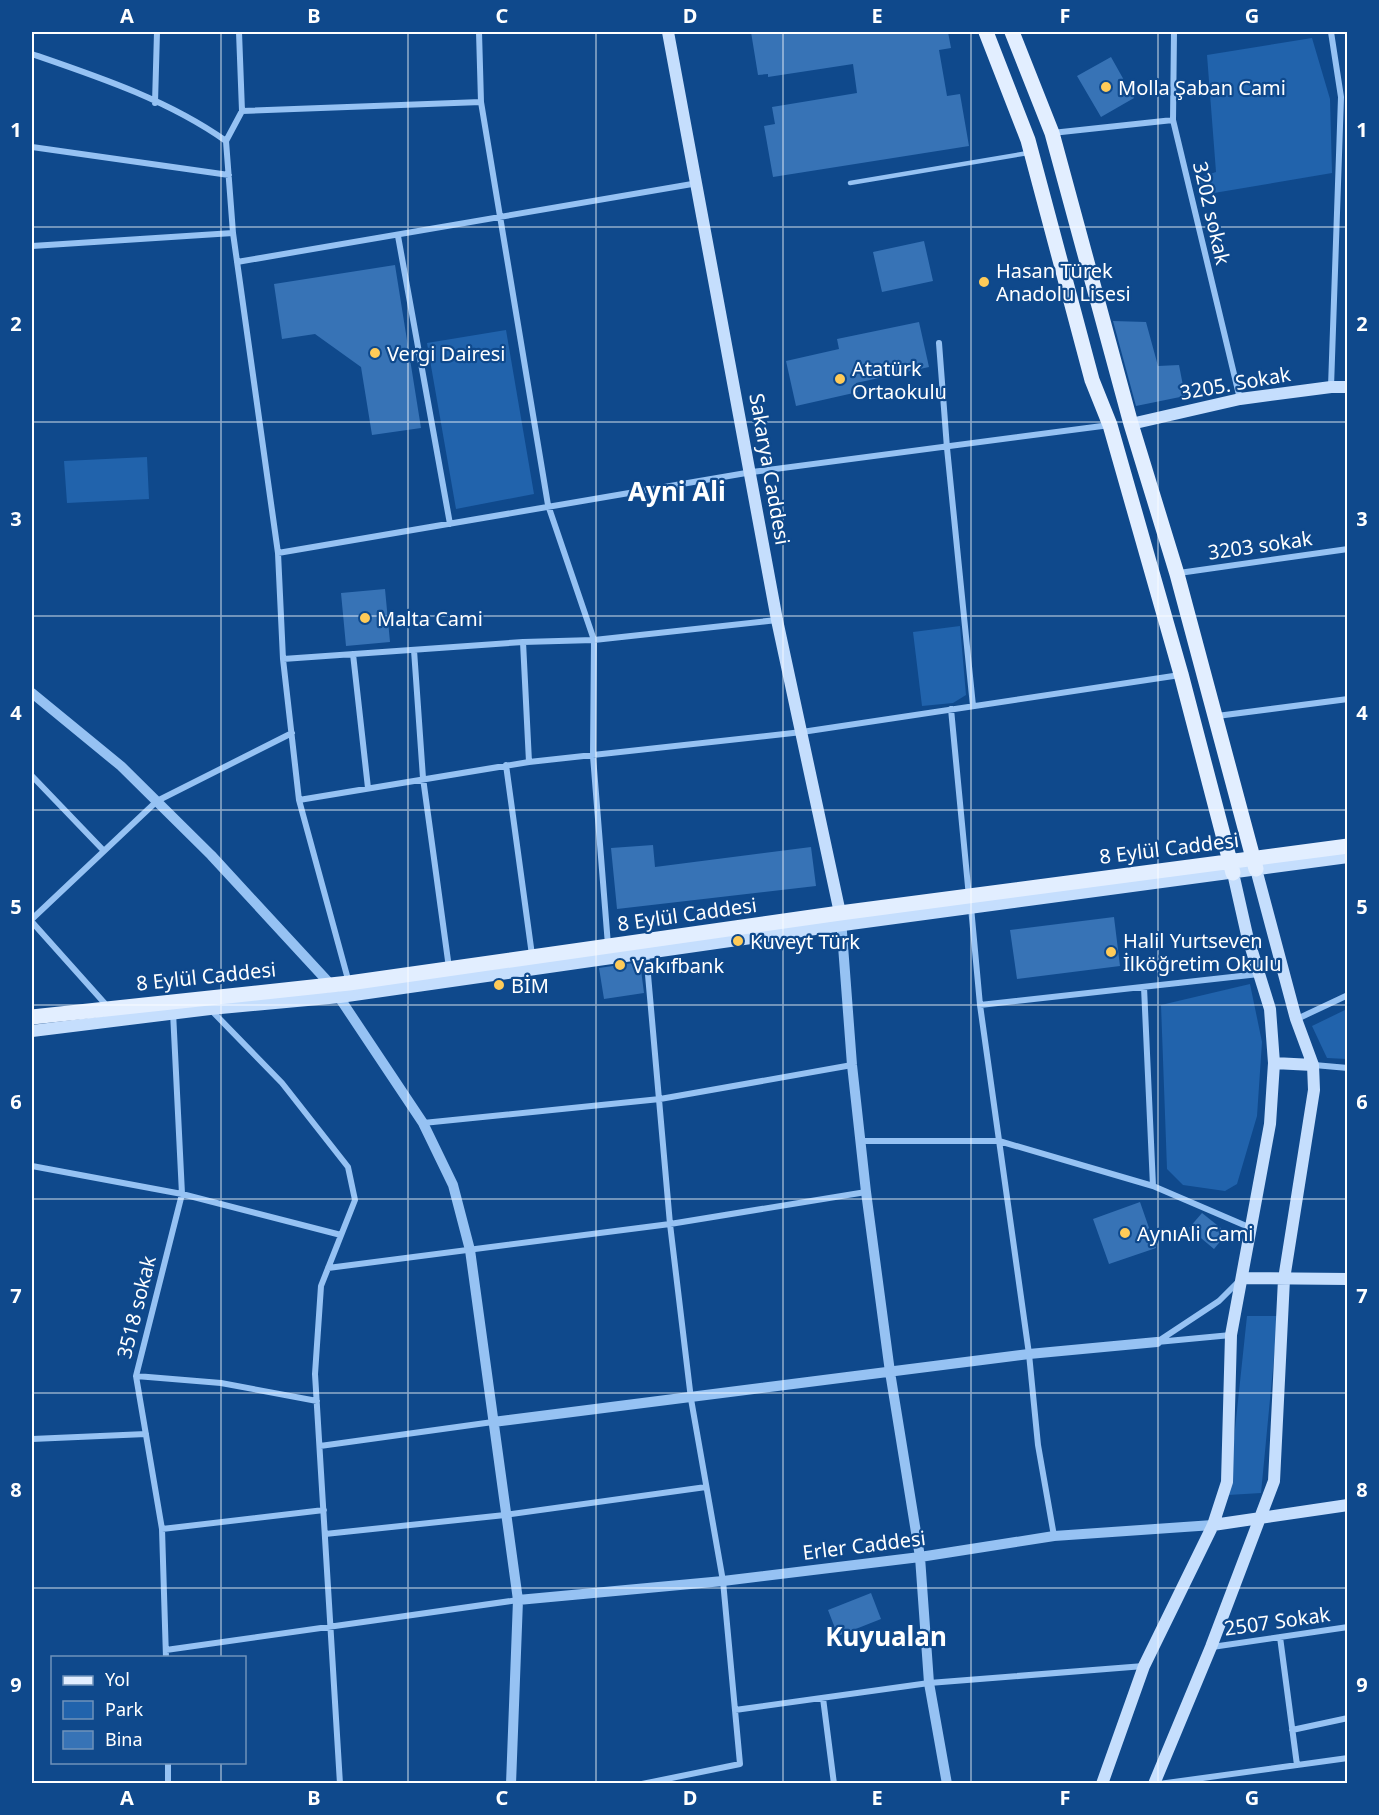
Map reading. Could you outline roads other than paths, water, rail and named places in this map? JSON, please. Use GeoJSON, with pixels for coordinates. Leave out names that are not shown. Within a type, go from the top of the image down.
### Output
{"type":"FeatureCollection","features":[{"type":"Feature","properties":{"kind":"main road","name":"Sakarya Caddesi"},"geometry":{"type":"LineString","coordinates":[[668,32],[752,472],[777,620],[841,919]]}},
{"type":"Feature","properties":{"kind":"main road"},"geometry":{"type":"LineString","coordinates":[[987,32],[1027,137],[1092,380],[1110,425],[1181,674],[1270,1009],[1274,1063],[1270,1124],[1231,1335],[1227,1482],[1213,1525],[1144,1666],[1102,1784]]}},
{"type":"Feature","properties":{"kind":"main road"},"geometry":{"type":"LineString","coordinates":[[1012,32],[1052,133],[1131,424],[1177,574],[1213,717],[1296,1019],[1313,1065],[1314,1090],[1284,1279],[1274,1481],[1211,1647],[1154,1784]]}},
{"type":"Feature","properties":{"kind":"main road"},"geometry":{"type":"LineString","coordinates":[[1027,137],[1052,133]]}},
{"type":"Feature","properties":{"kind":"main road","name":"3205. Sokak"},"geometry":{"type":"LineString","coordinates":[[1131,424],[1240,399],[1347,387]]}},
{"type":"Feature","properties":{"kind":"main road"},"geometry":{"type":"LineString","coordinates":[[1110,425],[1131,424]]}},
{"type":"Feature","properties":{"kind":"main road","name":"8 Eylül Caddesi"},"geometry":{"type":"LineString","coordinates":[[32,1017],[109,1007],[172,1007],[335,991],[349,983],[608,946],[646,947],[1254,864],[1347,846]]}},
{"type":"Feature","properties":{"kind":"main road"},"geometry":{"type":"LineString","coordinates":[[1254,864],[1347,857]]}},
{"type":"Feature","properties":{"kind":"main road"},"geometry":{"type":"LineString","coordinates":[[335,991],[646,947]]}},
{"type":"Feature","properties":{"kind":"main road"},"geometry":{"type":"LineString","coordinates":[[32,1031],[121,1020],[172,1007]]}},
{"type":"Feature","properties":{"kind":"main road"},"geometry":{"type":"LineString","coordinates":[[1274,1063],[1313,1065]]}},
{"type":"Feature","properties":{"kind":"main road"},"geometry":{"type":"LineString","coordinates":[[1242,1278],[1347,1279]]}},
{"type":"Feature","properties":{"kind":"main road"},"geometry":{"type":"LineString","coordinates":[[1213,1525],[1259,1520],[1347,1505]]}},
{"type":"Feature","properties":{"kind":"street"},"geometry":{"type":"LineString","coordinates":[[155,103],[157,32]]}},
{"type":"Feature","properties":{"kind":"street"},"geometry":{"type":"LineString","coordinates":[[239,32],[242,111],[226,141],[233,233],[278,553],[283,659],[299,800],[349,983]]}},
{"type":"Feature","properties":{"kind":"street"},"geometry":{"type":"LineString","coordinates":[[479,32],[481,102],[548,505],[594,640],[593,756],[608,946]]}},
{"type":"Feature","properties":{"kind":"street","name":"3202 sokak"},"geometry":{"type":"LineString","coordinates":[[1174,32],[1173,120],[1240,399]]}},
{"type":"Feature","properties":{"kind":"street"},"geometry":{"type":"LineString","coordinates":[[1331,32],[1344,97],[1331,387]]}},
{"type":"Feature","properties":{"kind":"street"},"geometry":{"type":"LineString","coordinates":[[32,54],[115,83],[196,120],[226,141]]}},
{"type":"Feature","properties":{"kind":"street"},"geometry":{"type":"LineString","coordinates":[[242,111],[481,102]]}},
{"type":"Feature","properties":{"kind":"street"},"geometry":{"type":"LineString","coordinates":[[1052,133],[1173,120]]}},
{"type":"Feature","properties":{"kind":"street"},"geometry":{"type":"LineString","coordinates":[[32,147],[229,175]]}},
{"type":"Feature","properties":{"kind":"street"},"geometry":{"type":"LineString","coordinates":[[237,262],[698,183]]}},
{"type":"Feature","properties":{"kind":"street"},"geometry":{"type":"LineString","coordinates":[[32,245],[233,233]]}},
{"type":"Feature","properties":{"kind":"street"},"geometry":{"type":"LineString","coordinates":[[398,236],[450,524]]}},
{"type":"Feature","properties":{"kind":"street"},"geometry":{"type":"LineString","coordinates":[[939,343],[946,448],[973,706]]}},
{"type":"Feature","properties":{"kind":"street"},"geometry":{"type":"LineString","coordinates":[[278,553],[548,505],[752,472],[1110,425]]}},
{"type":"Feature","properties":{"kind":"street","name":"3203 sokak"},"geometry":{"type":"LineString","coordinates":[[1177,574],[1347,549]]}},
{"type":"Feature","properties":{"kind":"street"},"geometry":{"type":"LineString","coordinates":[[283,659],[523,642],[594,640],[777,620]]}},
{"type":"Feature","properties":{"kind":"street"},"geometry":{"type":"LineString","coordinates":[[523,642],[529,762]]}},
{"type":"Feature","properties":{"kind":"street"},"geometry":{"type":"LineString","coordinates":[[414,650],[423,778],[449,969]]}},
{"type":"Feature","properties":{"kind":"street"},"geometry":{"type":"LineString","coordinates":[[352,654],[368,788]]}},
{"type":"Feature","properties":{"kind":"street"},"geometry":{"type":"LineString","coordinates":[[299,800],[507,765],[802,732],[1181,674]]}},
{"type":"Feature","properties":{"kind":"street"},"geometry":{"type":"LineString","coordinates":[[32,693],[121,766],[157,801],[211,855],[335,991],[423,1123],[453,1185],[470,1250],[518,1600],[512,1784]]}},
{"type":"Feature","properties":{"kind":"street"},"geometry":{"type":"LineString","coordinates":[[1213,717],[1347,699]]}},
{"type":"Feature","properties":{"kind":"street"},"geometry":{"type":"LineString","coordinates":[[951,709],[981,1005],[1029,1354],[1038,1445],[1054,1536]]}},
{"type":"Feature","properties":{"kind":"street"},"geometry":{"type":"LineString","coordinates":[[121,1020],[32,921],[157,801],[292,733]]}},
{"type":"Feature","properties":{"kind":"street"},"geometry":{"type":"LineString","coordinates":[[507,765],[532,957]]}},
{"type":"Feature","properties":{"kind":"street"},"geometry":{"type":"LineString","coordinates":[[32,776],[104,850]]}},
{"type":"Feature","properties":{"kind":"street"},"geometry":{"type":"LineString","coordinates":[[841,919],[852,1065],[867,1192],[890,1372],[920,1557],[929,1683],[947,1784]]}},
{"type":"Feature","properties":{"kind":"street"},"geometry":{"type":"LineString","coordinates":[[642,1784],[673,1780],[740,1764],[723,1581],[691,1399],[670,1224],[646,947]]}},
{"type":"Feature","properties":{"kind":"street"},"geometry":{"type":"LineString","coordinates":[[981,1005],[1259,974]]}},
{"type":"Feature","properties":{"kind":"street"},"geometry":{"type":"LineString","coordinates":[[1144,987],[1153,1186]]}},
{"type":"Feature","properties":{"kind":"street"},"geometry":{"type":"LineString","coordinates":[[1296,1019],[1347,995]]}},
{"type":"Feature","properties":{"kind":"street"},"geometry":{"type":"LineString","coordinates":[[206,1003],[282,1083],[348,1167],[355,1200],[321,1286],[315,1374],[340,1784]]}},
{"type":"Feature","properties":{"kind":"street","name":"3518 sokak"},"geometry":{"type":"LineString","coordinates":[[166,1654],[162,1529],[136,1376],[182,1194],[172,1007]]}},
{"type":"Feature","properties":{"kind":"street"},"geometry":{"type":"LineString","coordinates":[[423,1123],[660,1099],[852,1065]]}},
{"type":"Feature","properties":{"kind":"street"},"geometry":{"type":"LineString","coordinates":[[1313,1065],[1347,1068]]}},
{"type":"Feature","properties":{"kind":"street"},"geometry":{"type":"LineString","coordinates":[[861,1141],[999,1141],[1153,1186],[1251,1228]]}},
{"type":"Feature","properties":{"kind":"street"},"geometry":{"type":"LineString","coordinates":[[32,1166],[182,1194],[341,1235]]}},
{"type":"Feature","properties":{"kind":"street"},"geometry":{"type":"LineString","coordinates":[[328,1268],[670,1224],[867,1192]]}},
{"type":"Feature","properties":{"kind":"street"},"geometry":{"type":"LineString","coordinates":[[1157,1342],[1219,1301],[1242,1278]]}},
{"type":"Feature","properties":{"kind":"street"},"geometry":{"type":"LineString","coordinates":[[320,1446],[1029,1354],[1231,1335]]}},
{"type":"Feature","properties":{"kind":"street"},"geometry":{"type":"LineString","coordinates":[[136,1376],[222,1383],[317,1401]]}},
{"type":"Feature","properties":{"kind":"street"},"geometry":{"type":"LineString","coordinates":[[32,1439],[146,1434]]}},
{"type":"Feature","properties":{"kind":"street"},"geometry":{"type":"LineString","coordinates":[[325,1534],[505,1515],[706,1487]]}},
{"type":"Feature","properties":{"kind":"street"},"geometry":{"type":"LineString","coordinates":[[162,1529],[324,1510]]}},
{"type":"Feature","properties":{"kind":"street","name":"Erler Caddesi"},"geometry":{"type":"LineString","coordinates":[[518,1600],[723,1581],[920,1557],[1054,1536],[1213,1525]]}},
{"type":"Feature","properties":{"kind":"street"},"geometry":{"type":"LineString","coordinates":[[166,1654],[518,1600]]}},
{"type":"Feature","properties":{"kind":"street","name":"2507 Sokak"},"geometry":{"type":"LineString","coordinates":[[1211,1647],[1347,1627]]}},
{"type":"Feature","properties":{"kind":"street"},"geometry":{"type":"LineString","coordinates":[[1280,1637],[1297,1765]]}},
{"type":"Feature","properties":{"kind":"street"},"geometry":{"type":"LineString","coordinates":[[735,1710],[929,1683],[1144,1666]]}},
{"type":"Feature","properties":{"kind":"street"},"geometry":{"type":"LineString","coordinates":[[823,1698],[834,1784]]}},
{"type":"Feature","properties":{"kind":"street"},"geometry":{"type":"LineString","coordinates":[[1292,1730],[1347,1718]]}},
{"type":"Feature","properties":{"kind":"street"},"geometry":{"type":"LineString","coordinates":[[1159,1784],[1347,1758]]}},
{"type":"Feature","properties":{"kind":"street"},"geometry":{"type":"LineString","coordinates":[[168,1764],[168,1784]]}},
{"type":"Feature","properties":{"kind":"lane"},"geometry":{"type":"LineString","coordinates":[[850,183],[1031,153]]}},
{"type":"Feature","properties":{"kind":"place","name":"Molla Şaban Cami"},"geometry":{"type":"Point","coordinates":[1106,87]}},
{"type":"Feature","properties":{"kind":"place","name":"Hasan Türek Anadolu Lisesi"},"geometry":{"type":"Point","coordinates":[984,282]}},
{"type":"Feature","properties":{"kind":"place","name":"Vergi Dairesi"},"geometry":{"type":"Point","coordinates":[375,353]}},
{"type":"Feature","properties":{"kind":"place","name":"Atatürk Ortaokulu"},"geometry":{"type":"Point","coordinates":[840,379]}},
{"type":"Feature","properties":{"kind":"place","name":"Malta Cami"},"geometry":{"type":"Point","coordinates":[365,618]}},
{"type":"Feature","properties":{"kind":"place","name":"Kuveyt Türk"},"geometry":{"type":"Point","coordinates":[738,941]}},
{"type":"Feature","properties":{"kind":"place","name":"Halil Yurtseven İlköğretim Okulu"},"geometry":{"type":"Point","coordinates":[1111,952]}},
{"type":"Feature","properties":{"kind":"place","name":"Vakıfbank"},"geometry":{"type":"Point","coordinates":[620,965]}},
{"type":"Feature","properties":{"kind":"place","name":"BİM"},"geometry":{"type":"Point","coordinates":[499,985]}},
{"type":"Feature","properties":{"kind":"place","name":"AynıAli Cami"},"geometry":{"type":"Point","coordinates":[1125,1233]}},
{"type":"Feature","properties":{"kind":"district","name":"Ayni Ali"},"geometry":{"type":"Point","coordinates":[677,491]}},
{"type":"Feature","properties":{"kind":"district","name":"Kuyualan"},"geometry":{"type":"Point","coordinates":[886,1636]}}]}
